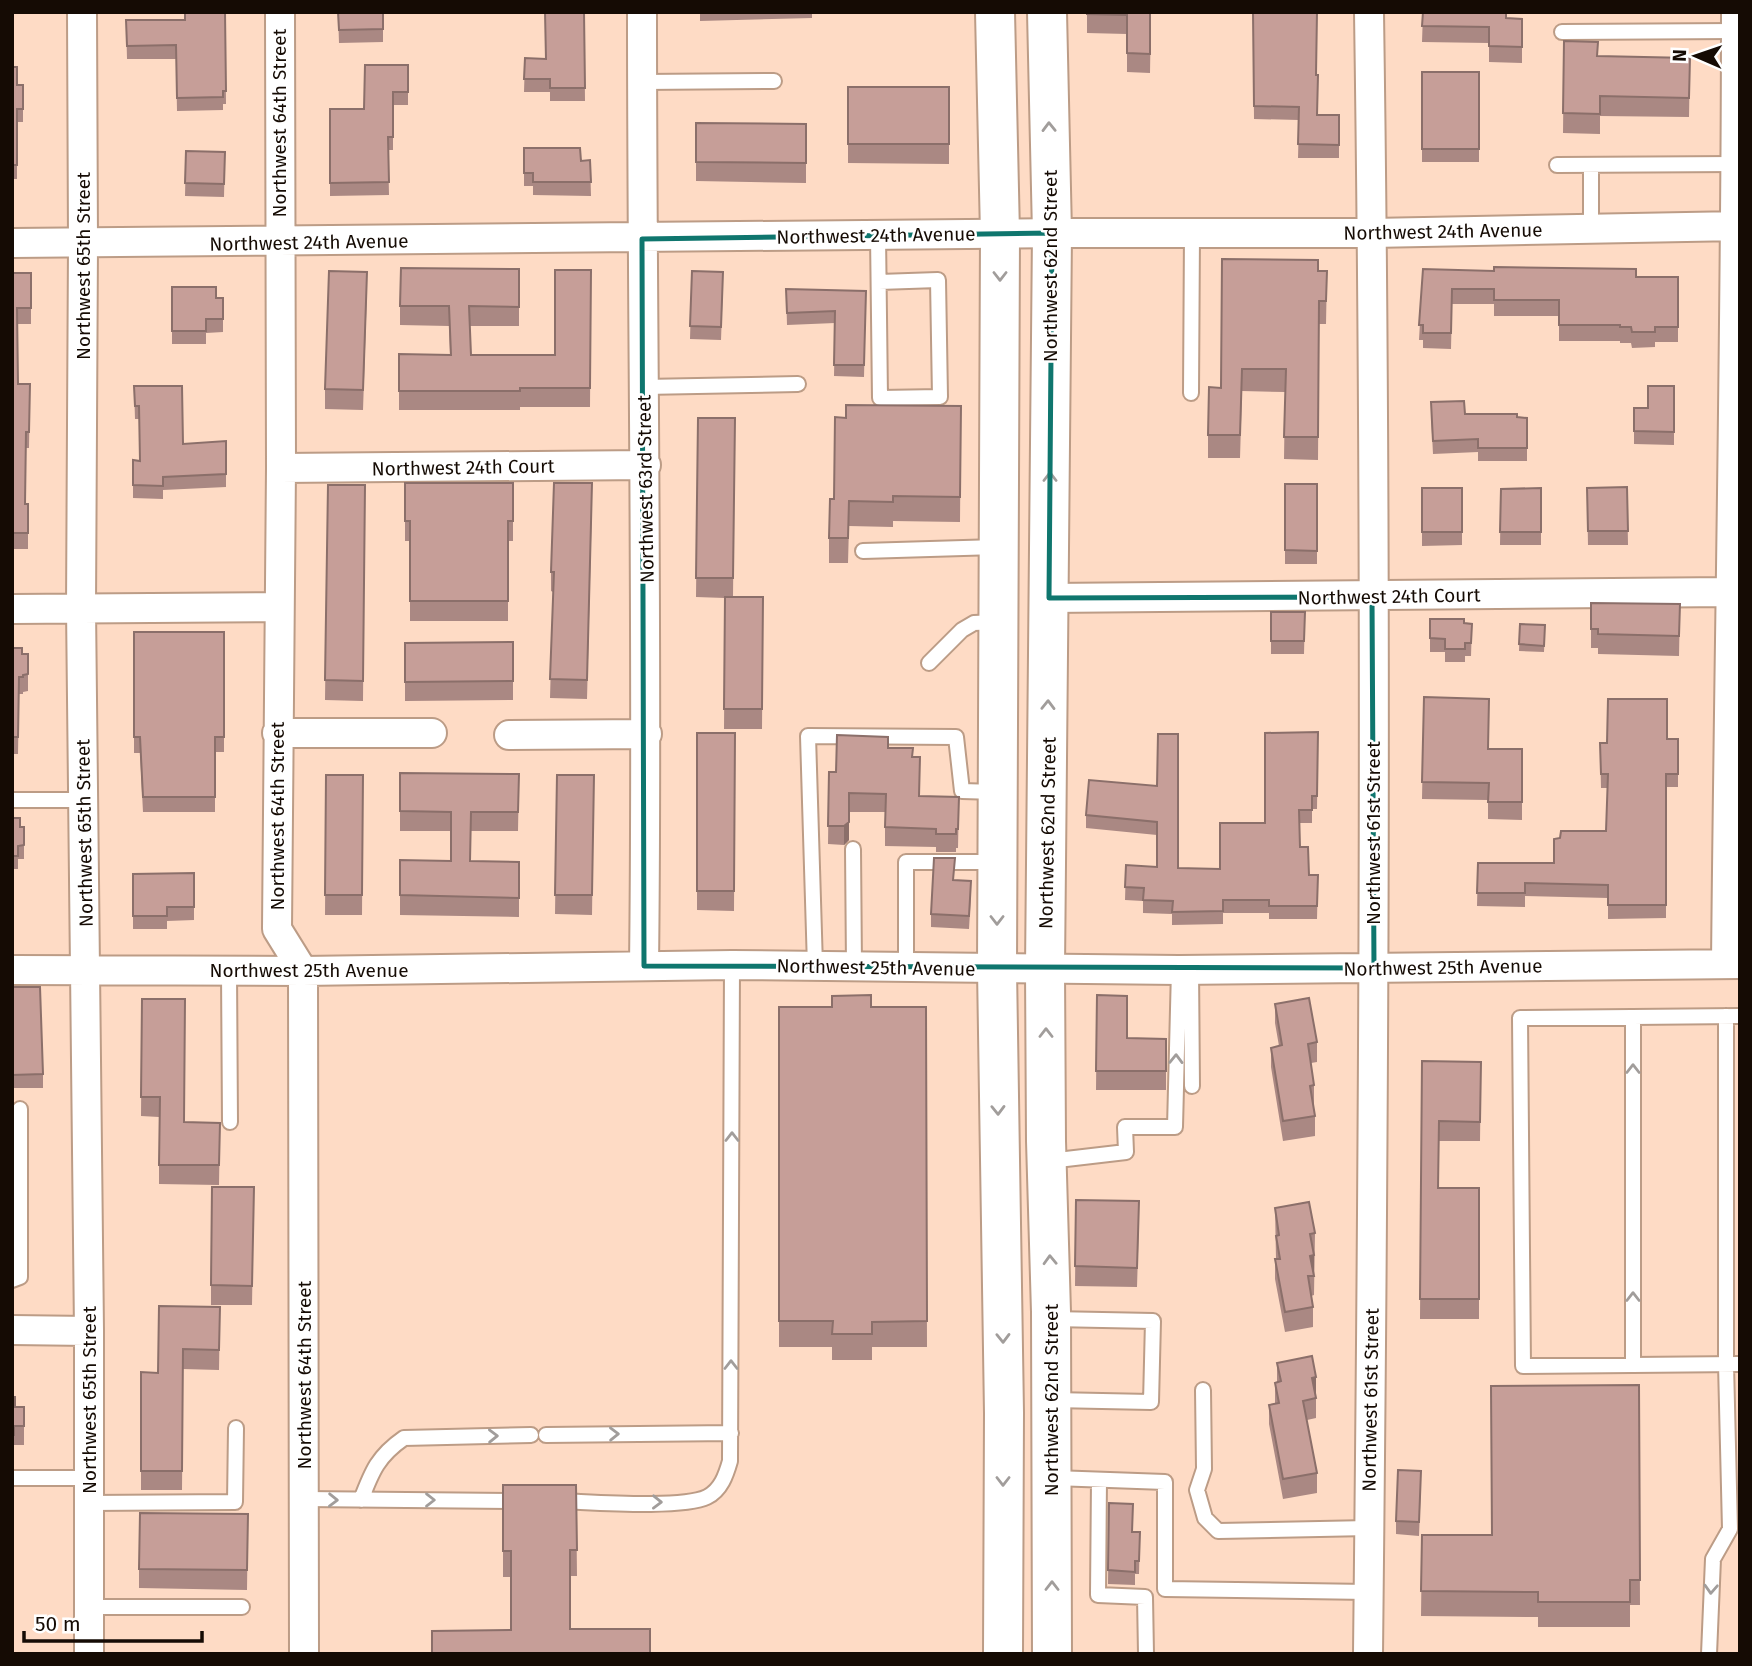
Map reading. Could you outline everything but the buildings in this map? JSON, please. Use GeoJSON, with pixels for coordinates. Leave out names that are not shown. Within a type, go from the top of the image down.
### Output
{"type":"FeatureCollection","features":[{"type":"Feature","properties":{"kind":"main road"},"geometry":{"type":"LineString","coordinates":[[995,12],[1000,233],[997,968],[1004,1413],[1003,1654]]}},
{"type":"Feature","properties":{"kind":"main road","name":"Northwest 62nd Street"},"geometry":{"type":"LineString","coordinates":[[1047,12],[1052,233],[1045,969],[1051,1319],[1052,1654]]}},
{"type":"Feature","properties":{"kind":"street","name":"Northwest 65th Street"},"geometry":{"type":"LineString","coordinates":[[82,12],[81,608],[89,1331],[89,1654]]}},
{"type":"Feature","properties":{"kind":"street","name":"Northwest 64th Street"},"geometry":{"type":"LineString","coordinates":[[280,12],[281,468],[277,929],[303,971],[304,1654]]}},
{"type":"Feature","properties":{"kind":"street","name":"Northwest 63rd Street"},"geometry":{"type":"LineString","coordinates":[[642,12],[647,734],[643,966]]}},
{"type":"Feature","properties":{"kind":"street","name":"Northwest 61st Street"},"geometry":{"type":"LineString","coordinates":[[1368,12],[1372,233],[1374,968],[1368,1654]]}},
{"type":"Feature","properties":{"kind":"street"},"geometry":{"type":"LineString","coordinates":[[1733,964],[1729,593],[1738,226],[1736,22]]}},
{"type":"Feature","properties":{"kind":"street","name":"Northwest 24th Avenue"},"geometry":{"type":"LineString","coordinates":[[12,243],[642,239],[1000,233],[1372,233],[1738,226]]}},
{"type":"Feature","properties":{"kind":"street","name":"Northwest 24th Court"},"geometry":{"type":"LineString","coordinates":[[281,468],[646,465]]}},
{"type":"Feature","properties":{"kind":"street","name":"Northwest 24th Court"},"geometry":{"type":"LineString","coordinates":[[1049,598],[1729,593]]}},
{"type":"Feature","properties":{"kind":"street"},"geometry":{"type":"LineString","coordinates":[[12,609],[279,607]]}},
{"type":"Feature","properties":{"kind":"street"},"geometry":{"type":"LineString","coordinates":[[277,733],[432,733]]}},
{"type":"Feature","properties":{"kind":"street"},"geometry":{"type":"LineString","coordinates":[[509,736],[647,734]]}},
{"type":"Feature","properties":{"kind":"street","name":"Northwest 25th Avenue"},"geometry":{"type":"LineString","coordinates":[[12,970],[303,971],[732,965],[1185,969],[1733,964]]}},
{"type":"Feature","properties":{"kind":"street"},"geometry":{"type":"LineString","coordinates":[[12,1330],[89,1331]]}},
{"type":"Feature","properties":{"kind":"lane"},"geometry":{"type":"LineString","coordinates":[[1562,32],[1736,22]]}},
{"type":"Feature","properties":{"kind":"lane"},"geometry":{"type":"LineString","coordinates":[[642,82],[774,81]]}},
{"type":"Feature","properties":{"kind":"lane"},"geometry":{"type":"LineString","coordinates":[[1557,165],[1736,164]]}},
{"type":"Feature","properties":{"kind":"lane"},"geometry":{"type":"LineString","coordinates":[[1591,165],[1591,229]]}},
{"type":"Feature","properties":{"kind":"lane"},"geometry":{"type":"LineString","coordinates":[[1191,393],[1192,233]]}},
{"type":"Feature","properties":{"kind":"lane"},"geometry":{"type":"LineString","coordinates":[[878,235],[880,398],[940,397],[938,280],[879,282]]}},
{"type":"Feature","properties":{"kind":"lane"},"geometry":{"type":"LineString","coordinates":[[644,387],[798,384]]}},
{"type":"Feature","properties":{"kind":"lane"},"geometry":{"type":"LineString","coordinates":[[863,551],[998,547]]}},
{"type":"Feature","properties":{"kind":"lane"},"geometry":{"type":"LineString","coordinates":[[929,663],[962,630],[974,624],[998,622]]}},
{"type":"Feature","properties":{"kind":"lane"},"geometry":{"type":"LineString","coordinates":[[815,967],[808,736],[956,737],[962,791],[997,792]]}},
{"type":"Feature","properties":{"kind":"lane"},"geometry":{"type":"LineString","coordinates":[[12,800],[83,800]]}},
{"type":"Feature","properties":{"kind":"lane"},"geometry":{"type":"LineString","coordinates":[[853,849],[854,967]]}},
{"type":"Feature","properties":{"kind":"lane"},"geometry":{"type":"LineString","coordinates":[[906,968],[906,862],[997,862]]}},
{"type":"Feature","properties":{"kind":"lane"},"geometry":{"type":"LineString","coordinates":[[304,1499],[688,1503],[709,1496],[723,1481],[730,1461],[731,1433],[732,965]]}},
{"type":"Feature","properties":{"kind":"lane"},"geometry":{"type":"LineString","coordinates":[[1185,969],[1192,1086]]}},
{"type":"Feature","properties":{"kind":"lane"},"geometry":{"type":"LineString","coordinates":[[1047,1161],[1126,1153],[1125,1127],[1175,1127],[1185,969]]}},
{"type":"Feature","properties":{"kind":"lane"},"geometry":{"type":"LineString","coordinates":[[229,971],[230,1122]]}},
{"type":"Feature","properties":{"kind":"lane"},"geometry":{"type":"LineString","coordinates":[[1709,1654],[1713,1559],[1730,1529],[1733,1364],[1733,1016],[1520,1018],[1523,1366],[1733,1364]]}},
{"type":"Feature","properties":{"kind":"lane"},"geometry":{"type":"LineString","coordinates":[[1633,1017],[1633,1365]]}},
{"type":"Feature","properties":{"kind":"lane"},"geometry":{"type":"LineString","coordinates":[[12,1280],[20,1277],[20,1109]]}},
{"type":"Feature","properties":{"kind":"lane"},"geometry":{"type":"LineString","coordinates":[[1051,1319],[1153,1321],[1151,1402],[1051,1400]]}},
{"type":"Feature","properties":{"kind":"lane"},"geometry":{"type":"LineString","coordinates":[[1203,1390],[1204,1469],[1197,1490],[1205,1518],[1218,1531],[1369,1528]]}},
{"type":"Feature","properties":{"kind":"lane"},"geometry":{"type":"LineString","coordinates":[[12,1478],[89,1490],[235,1502],[236,1428]]}},
{"type":"Feature","properties":{"kind":"lane"},"geometry":{"type":"LineString","coordinates":[[361,1500],[373,1468],[390,1448],[404,1438],[731,1433]]}},
{"type":"Feature","properties":{"kind":"lane"},"geometry":{"type":"LineString","coordinates":[[1052,1478],[1165,1482],[1164,1589]]}},
{"type":"Feature","properties":{"kind":"lane"},"geometry":{"type":"LineString","coordinates":[[1099,1480],[1098,1595],[1145,1597],[1164,1589],[1368,1592]]}},
{"type":"Feature","properties":{"kind":"lane"},"geometry":{"type":"LineString","coordinates":[[1730,1529],[1740,1542]]}},
{"type":"Feature","properties":{"kind":"lane"},"geometry":{"type":"LineString","coordinates":[[1145,1597],[1146,1654]]}},
{"type":"Feature","properties":{"kind":"lane"},"geometry":{"type":"LineString","coordinates":[[89,1607],[242,1607]]}},
{"type":"Feature","properties":{"kind":"highlighted area"},"geometry":{"type":"Polygon","coordinates":[[[1052,233],[1049,598],[1372,597],[1374,968],[644,966],[642,239],[1052,233]]]}}]}
